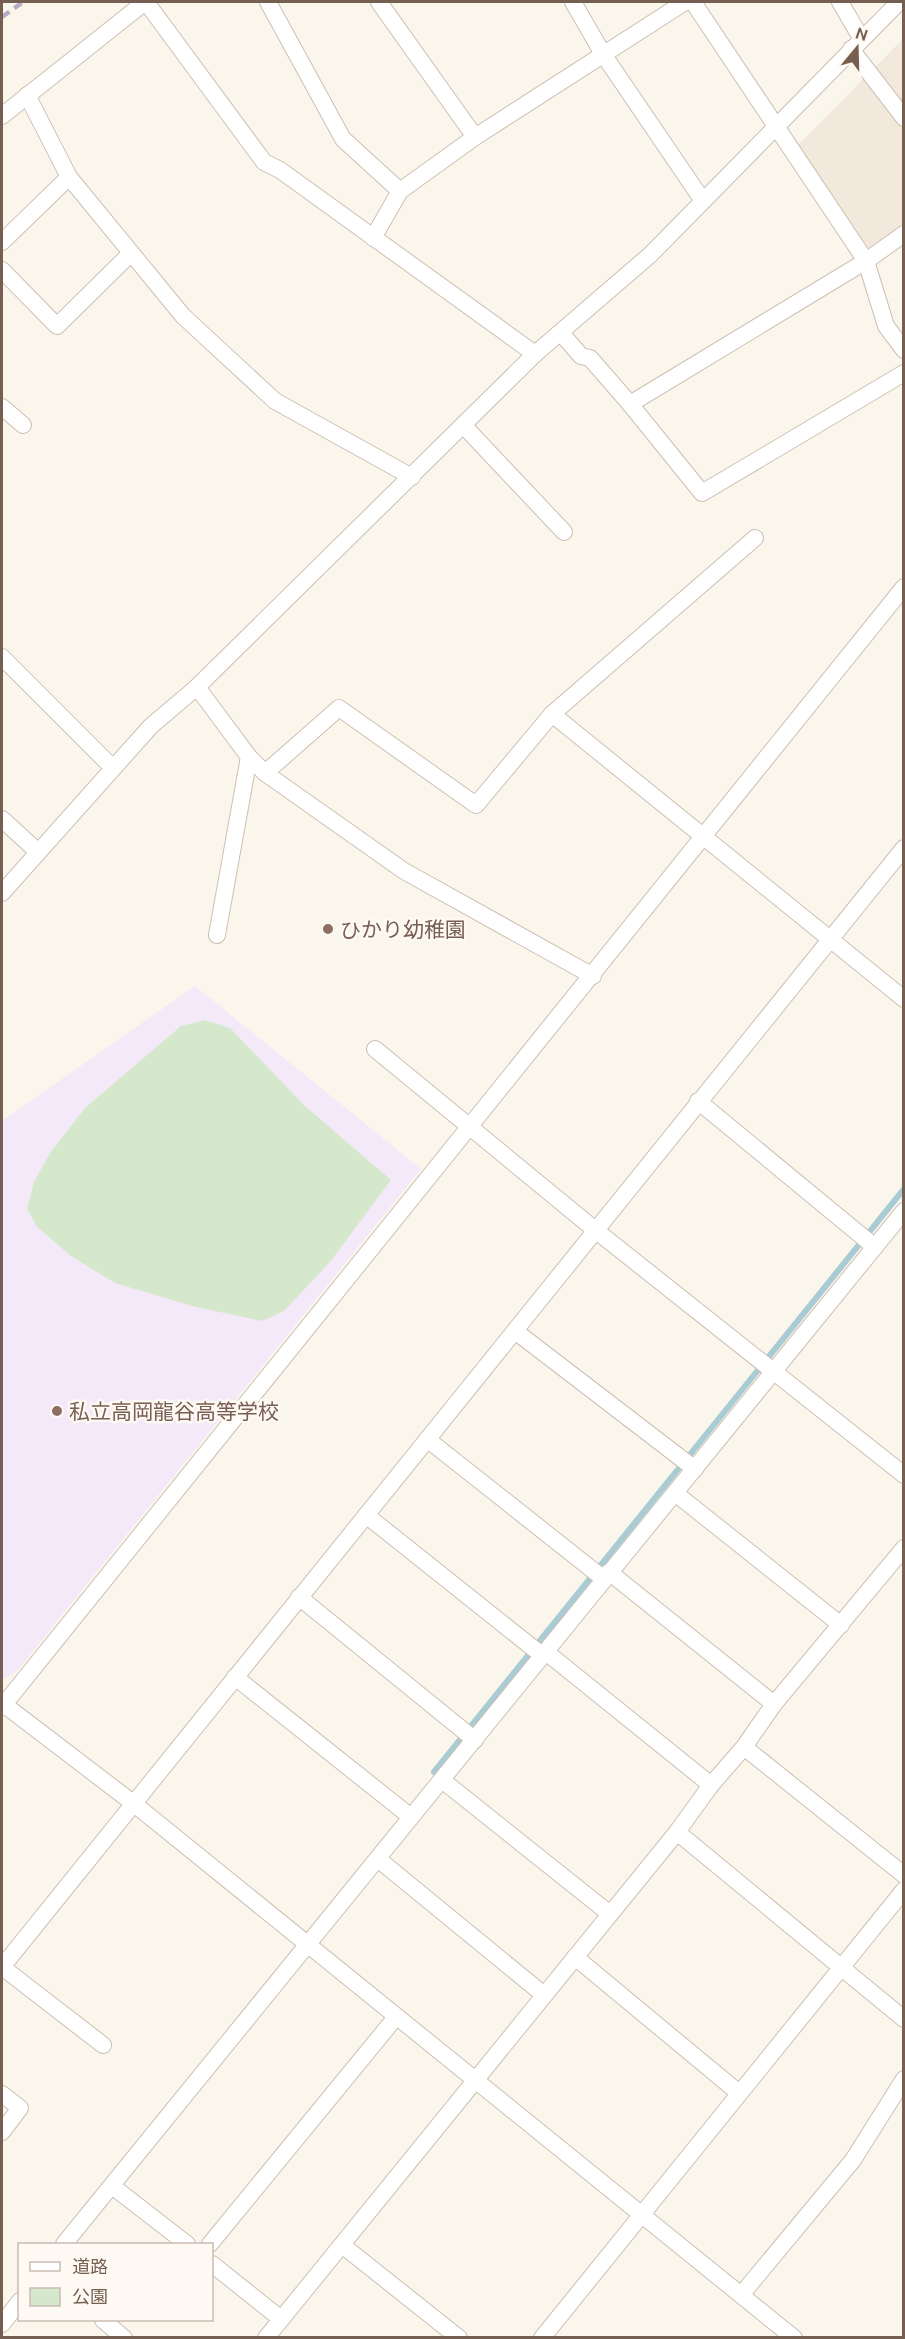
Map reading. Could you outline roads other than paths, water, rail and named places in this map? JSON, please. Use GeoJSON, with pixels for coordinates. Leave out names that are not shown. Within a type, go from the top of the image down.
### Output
{"type":"FeatureCollection","features":[{"type":"Feature","properties":{"kind":"street"},"geometry":{"type":"LineString","coordinates":[[2,116],[146,2],[264,162],[280,170],[535,354]]}},
{"type":"Feature","properties":{"kind":"street"},"geometry":{"type":"LineString","coordinates":[[268,2],[343,139],[400,191]]}},
{"type":"Feature","properties":{"kind":"street"},"geometry":{"type":"LineString","coordinates":[[379,2],[475,137]]}},
{"type":"Feature","properties":{"kind":"street"},"geometry":{"type":"LineString","coordinates":[[573,2],[603,54],[703,201]]}},
{"type":"Feature","properties":{"kind":"street"},"geometry":{"type":"LineString","coordinates":[[373,238],[400,191],[475,137],[685,2]]}},
{"type":"Feature","properties":{"kind":"street"},"geometry":{"type":"LineString","coordinates":[[693,2],[866,261],[886,326],[903,350]]}},
{"type":"Feature","properties":{"kind":"street"},"geometry":{"type":"LineString","coordinates":[[840,2],[856,44],[903,118]]}},
{"type":"Feature","properties":{"kind":"street"},"geometry":{"type":"LineString","coordinates":[[2,893],[150,726],[197,687],[535,354],[650,255],[899,2]]}},
{"type":"Feature","properties":{"kind":"street"},"geometry":{"type":"LineString","coordinates":[[27,94],[69,177],[183,316],[275,401],[411,477]]}},
{"type":"Feature","properties":{"kind":"street"},"geometry":{"type":"LineString","coordinates":[[2,242],[69,177]]}},
{"type":"Feature","properties":{"kind":"street"},"geometry":{"type":"LineString","coordinates":[[630,404],[866,261],[903,234]]}},
{"type":"Feature","properties":{"kind":"street"},"geometry":{"type":"LineString","coordinates":[[2,270],[57,326],[130,254]]}},
{"type":"Feature","properties":{"kind":"street"},"geometry":{"type":"LineString","coordinates":[[561,333],[581,356],[590,358],[702,493],[903,373]]}},
{"type":"Feature","properties":{"kind":"street"},"geometry":{"type":"LineString","coordinates":[[2,407],[23,425]]}},
{"type":"Feature","properties":{"kind":"street"},"geometry":{"type":"LineString","coordinates":[[463,425],[564,532]]}},
{"type":"Feature","properties":{"kind":"street"},"geometry":{"type":"LineString","coordinates":[[264,773],[339,708],[476,805],[552,714],[755,538]]}},
{"type":"Feature","properties":{"kind":"street"},"geometry":{"type":"LineString","coordinates":[[794,2337],[134,1803],[2,1705],[468,1127],[594,976],[903,587]]}},
{"type":"Feature","properties":{"kind":"street"},"geometry":{"type":"LineString","coordinates":[[2,657],[112,767]]}},
{"type":"Feature","properties":{"kind":"street"},"geometry":{"type":"LineString","coordinates":[[197,687],[249,757],[264,773],[404,871],[594,976]]}},
{"type":"Feature","properties":{"kind":"street"},"geometry":{"type":"LineString","coordinates":[[552,714],[903,999]]}},
{"type":"Feature","properties":{"kind":"street"},"geometry":{"type":"LineString","coordinates":[[217,934],[249,757]]}},
{"type":"Feature","properties":{"kind":"street"},"geometry":{"type":"LineString","coordinates":[[2,819],[38,852]]}},
{"type":"Feature","properties":{"kind":"street"},"geometry":{"type":"LineString","coordinates":[[103,2045],[2,1967],[903,848]]}},
{"type":"Feature","properties":{"kind":"street"},"geometry":{"type":"LineString","coordinates":[[375,1049],[594,1229],[903,1475]]}},
{"type":"Feature","properties":{"kind":"street"},"geometry":{"type":"LineString","coordinates":[[698,1101],[869,1241]]}},
{"type":"Feature","properties":{"kind":"street"},"geometry":{"type":"LineString","coordinates":[[65,2243],[442,1780],[469,1735],[540,1651],[600,1574],[675,1493],[688,1464],[766,1366],[869,1241],[903,1211]]}},
{"type":"Feature","properties":{"kind":"street"},"geometry":{"type":"LineString","coordinates":[[515,1331],[688,1464]]}},
{"type":"Feature","properties":{"kind":"street"},"geometry":{"type":"LineString","coordinates":[[427,1438],[600,1574],[774,1704]]}},
{"type":"Feature","properties":{"kind":"street"},"geometry":{"type":"LineString","coordinates":[[675,1493],[841,1625]]}},
{"type":"Feature","properties":{"kind":"street"},"geometry":{"type":"LineString","coordinates":[[366,1515],[711,1785]]}},
{"type":"Feature","properties":{"kind":"street"},"geometry":{"type":"LineString","coordinates":[[266,2337],[677,1832],[711,1785],[744,1747],[774,1704],[903,1548]]}},
{"type":"Feature","properties":{"kind":"street"},"geometry":{"type":"LineString","coordinates":[[299,1597],[469,1735]]}},
{"type":"Feature","properties":{"kind":"street"},"geometry":{"type":"LineString","coordinates":[[235,1677],[411,1817]]}},
{"type":"Feature","properties":{"kind":"street"},"geometry":{"type":"LineString","coordinates":[[744,1747],[903,1875]]}},
{"type":"Feature","properties":{"kind":"street"},"geometry":{"type":"LineString","coordinates":[[442,1780],[610,1914]]}},
{"type":"Feature","properties":{"kind":"street"},"geometry":{"type":"LineString","coordinates":[[677,1832],[903,2019]]}},
{"type":"Feature","properties":{"kind":"street"},"geometry":{"type":"LineString","coordinates":[[378,1859],[544,1995]]}},
{"type":"Feature","properties":{"kind":"street"},"geometry":{"type":"LineString","coordinates":[[542,2337],[903,1890]]}},
{"type":"Feature","properties":{"kind":"street"},"geometry":{"type":"LineString","coordinates":[[575,1957],[739,2093]]}},
{"type":"Feature","properties":{"kind":"street"},"geometry":{"type":"LineString","coordinates":[[211,2243],[396,2017]]}},
{"type":"Feature","properties":{"kind":"street"},"geometry":{"type":"LineString","coordinates":[[741,2295],[853,2160],[903,2079]]}},
{"type":"Feature","properties":{"kind":"street"},"geometry":{"type":"LineString","coordinates":[[2,2094],[20,2108],[2,2132]]}},
{"type":"Feature","properties":{"kind":"street"},"geometry":{"type":"LineString","coordinates":[[112,2186],[186,2243]]}},
{"type":"Feature","properties":{"kind":"street"},"geometry":{"type":"LineString","coordinates":[[342,2245],[459,2337]]}},
{"type":"Feature","properties":{"kind":"street"},"geometry":{"type":"LineString","coordinates":[[213,2265],[281,2319]]}},
{"type":"Feature","properties":{"kind":"street"},"geometry":{"type":"LineString","coordinates":[[2,2324],[18,2304]]}},
{"type":"Feature","properties":{"kind":"street"},"geometry":{"type":"LineString","coordinates":[[105,2321],[124,2337]]}},
{"type":"Feature","properties":{"kind":"waterway"},"geometry":{"type":"LineString","coordinates":[[434,1772],[904,1189]]}},
{"type":"Feature","properties":{"kind":"railway"},"geometry":{"type":"LineString","coordinates":[[2,17],[23,2]]}},
{"type":"Feature","properties":{"kind":"place","name":"ひかり幼稚園"},"geometry":{"type":"Point","coordinates":[328,929]}},
{"type":"Feature","properties":{"kind":"place","name":"私立高岡龍谷高等学校"},"geometry":{"type":"Point","coordinates":[57,1411]}}]}
